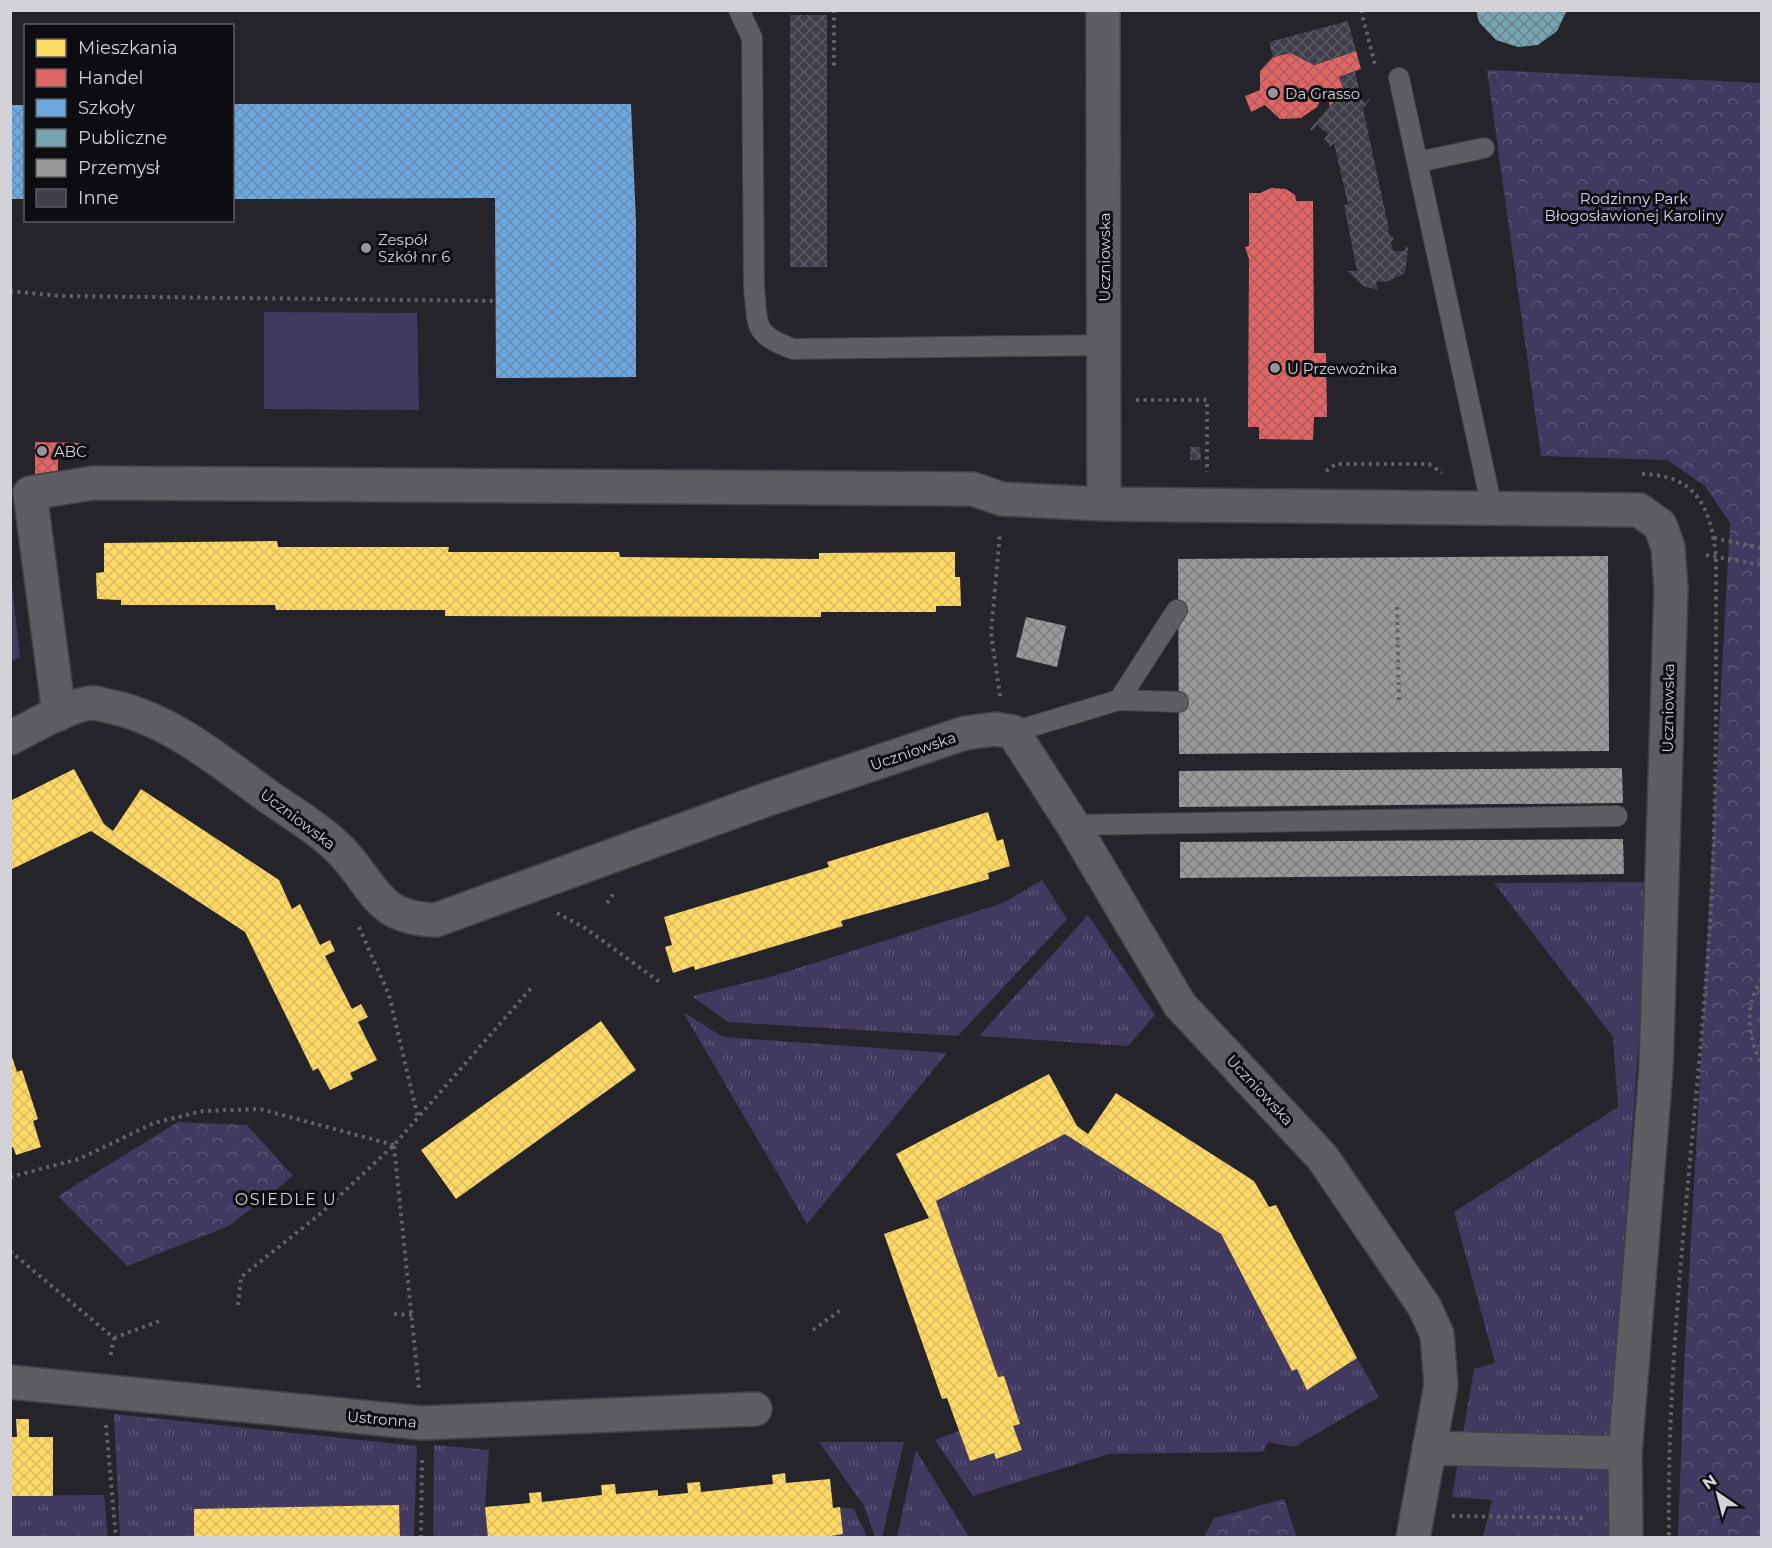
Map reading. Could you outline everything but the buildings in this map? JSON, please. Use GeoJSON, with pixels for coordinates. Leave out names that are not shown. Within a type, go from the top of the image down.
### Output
{"type":"FeatureCollection","features":[{"type":"Feature","properties":{"kind":"street","name":"Uczniowska"},"geometry":{"type":"LineString","coordinates":[[1103,10],[1104,504]]}},
{"type":"Feature","properties":{"kind":"street","name":"Uczniowska"},"geometry":{"type":"LineString","coordinates":[[59,714],[30,493],[93,483],[973,489],[1002,499],[1104,504],[1640,510],[1660,525],[1668,547],[1671,589],[1656,1070],[1625,1453],[1626,1538]]}},
{"type":"Feature","properties":{"kind":"street","name":"Uczniowska"},"geometry":{"type":"LineString","coordinates":[[10,738],[59,714],[91,702],[148,718],[193,742],[316,830],[345,855],[369,888],[389,909],[411,919],[436,920],[765,800],[965,733],[995,729],[1007,717],[1180,1005],[1322,1157],[1424,1306],[1437,1334],[1441,1385],[1413,1538]]}},
{"type":"Feature","properties":{"kind":"street","name":"Ustronna"},"geometry":{"type":"LineString","coordinates":[[10,1382],[422,1423],[755,1409]]}},
{"type":"Feature","properties":{"kind":"street"},"geometry":{"type":"LineString","coordinates":[[1429,1448],[1625,1453]]}},
{"type":"Feature","properties":{"kind":"lane"},"geometry":{"type":"LineString","coordinates":[[739,10],[752,38],[753,287],[758,325],[768,340],[793,350],[1105,345]]}},
{"type":"Feature","properties":{"kind":"lane"},"geometry":{"type":"LineString","coordinates":[[1399,78],[1492,508]]}},
{"type":"Feature","properties":{"kind":"lane"},"geometry":{"type":"LineString","coordinates":[[1418,162],[1484,148]]}},
{"type":"Feature","properties":{"kind":"lane"},"geometry":{"type":"LineString","coordinates":[[1119,700],[1177,610]]}},
{"type":"Feature","properties":{"kind":"lane"},"geometry":{"type":"LineString","coordinates":[[1007,717],[1119,700],[1178,702]]}},
{"type":"Feature","properties":{"kind":"lane"},"geometry":{"type":"LineString","coordinates":[[1073,825],[1617,816]]}},
{"type":"Feature","properties":{"kind":"path"},"geometry":{"type":"LineString","coordinates":[[834,10],[834,66]]}},
{"type":"Feature","properties":{"kind":"path"},"geometry":{"type":"LineString","coordinates":[[1361,10],[1376,68],[1399,78]]}},
{"type":"Feature","properties":{"kind":"path"},"geometry":{"type":"LineString","coordinates":[[10,291],[61,296],[496,300]]}},
{"type":"Feature","properties":{"kind":"path"},"geometry":{"type":"LineString","coordinates":[[1105,400],[1207,400],[1207,479]]}},
{"type":"Feature","properties":{"kind":"path"},"geometry":{"type":"LineString","coordinates":[[1001,523],[991,633],[1007,717]]}},
{"type":"Feature","properties":{"kind":"path"},"geometry":{"type":"LineString","coordinates":[[1714,538],[1761,548]]}},
{"type":"Feature","properties":{"kind":"path"},"geometry":{"type":"LineString","coordinates":[[1706,555],[1761,565]]}},
{"type":"Feature","properties":{"kind":"path"},"geometry":{"type":"LineString","coordinates":[[1397,607],[1399,701]]}},
{"type":"Feature","properties":{"kind":"path"},"geometry":{"type":"LineString","coordinates":[[553,911],[585,928],[660,983]]}},
{"type":"Feature","properties":{"kind":"path"},"geometry":{"type":"LineString","coordinates":[[357,922],[389,995],[418,1118]]}},
{"type":"Feature","properties":{"kind":"path"},"geometry":{"type":"LineString","coordinates":[[1761,980],[1750,1007],[1748,1026],[1761,1066]]}},
{"type":"Feature","properties":{"kind":"path"},"geometry":{"type":"LineString","coordinates":[[238,1305],[241,1277],[320,1214],[394,1145],[533,986]]}},
{"type":"Feature","properties":{"kind":"path"},"geometry":{"type":"LineString","coordinates":[[10,1177],[79,1160],[154,1123],[203,1111],[260,1109],[394,1145]]}},
{"type":"Feature","properties":{"kind":"path"},"geometry":{"type":"LineString","coordinates":[[394,1145],[419,1386]]}},
{"type":"Feature","properties":{"kind":"path"},"geometry":{"type":"LineString","coordinates":[[10,1251],[86,1315]]}},
{"type":"Feature","properties":{"kind":"path"},"geometry":{"type":"LineString","coordinates":[[813,1330],[842,1309]]}},
{"type":"Feature","properties":{"kind":"path"},"geometry":{"type":"LineString","coordinates":[[394,1314],[413,1315]]}},
{"type":"Feature","properties":{"kind":"path"},"geometry":{"type":"LineString","coordinates":[[114,1338],[162,1320]]}},
{"type":"Feature","properties":{"kind":"path"},"geometry":{"type":"LineString","coordinates":[[106,1421],[116,1538]]}},
{"type":"Feature","properties":{"kind":"path"},"geometry":{"type":"LineString","coordinates":[[1419,1505],[1441,1516],[1586,1518]]}},
{"type":"Feature","properties":{"kind":"green space","name":"Rodzinny Park Błogosławionej Karoliny"},"geometry":{"type":"Polygon","coordinates":[[[1487,70],[1761,83],[1761,1537],[1678,1537],[1684,1369],[1730,523],[1705,486],[1667,460],[1541,456],[1487,70]]]}},
{"type":"Feature","properties":{"kind":"green space"},"geometry":{"type":"Polygon","coordinates":[[[264,312],[417,313],[419,410],[264,409],[264,312]]]}},
{"type":"Feature","properties":{"kind":"green space"},"geometry":{"type":"Polygon","coordinates":[[[11,576],[20,657],[10,661],[11,576]]]}},
{"type":"Feature","properties":{"kind":"green space"},"geometry":{"type":"Polygon","coordinates":[[[1042,880],[1067,919],[958,1036],[728,1022],[692,996],[773,976],[1003,903],[1042,880]]]}},
{"type":"Feature","properties":{"kind":"green space"},"geometry":{"type":"Polygon","coordinates":[[[1650,882],[1612,1412],[1612,1537],[1483,1537],[1492,1500],[1452,1497],[1474,1369],[1495,1363],[1454,1212],[1618,1107],[1613,1037],[1494,883],[1650,882]]]}},
{"type":"Feature","properties":{"kind":"green space"},"geometry":{"type":"Polygon","coordinates":[[[1088,915],[1155,1015],[1128,1046],[979,1036],[1088,915]]]}},
{"type":"Feature","properties":{"kind":"green space"},"geometry":{"type":"Polygon","coordinates":[[[683,1012],[723,1037],[947,1053],[807,1224],[683,1012]]]}},
{"type":"Feature","properties":{"kind":"green space"},"geometry":{"type":"Polygon","coordinates":[[[178,1122],[247,1125],[293,1176],[229,1226],[127,1266],[58,1196],[178,1122]]]}},
{"type":"Feature","properties":{"kind":"green space"},"geometry":{"type":"Polygon","coordinates":[[[1065,1134],[1221,1234],[1292,1371],[1297,1369],[1307,1389],[1357,1358],[1379,1397],[1294,1447],[1268,1442],[1263,1452],[1109,1454],[973,1496],[935,1440],[959,1431],[970,1461],[994,1453],[997,1459],[1022,1450],[1013,1426],[1020,1424],[1004,1376],[998,1377],[936,1201],[1065,1134]]]}},
{"type":"Feature","properties":{"kind":"green space"},"geometry":{"type":"Polygon","coordinates":[[[114,1414],[417,1446],[414,1537],[120,1537],[114,1414]]]}},
{"type":"Feature","properties":{"kind":"green space"},"geometry":{"type":"Polygon","coordinates":[[[819,1442],[904,1442],[882,1537],[875,1537],[864,1506],[819,1442]]]}},
{"type":"Feature","properties":{"kind":"green space"},"geometry":{"type":"Polygon","coordinates":[[[434,1445],[489,1450],[485,1507],[488,1537],[433,1538],[434,1445]]]}},
{"type":"Feature","properties":{"kind":"green space"},"geometry":{"type":"Polygon","coordinates":[[[916,1450],[969,1537],[897,1537],[916,1450]]]}},
{"type":"Feature","properties":{"kind":"green space"},"geometry":{"type":"Polygon","coordinates":[[[104,1495],[108,1537],[11,1537],[10,1496],[104,1495]]]}},
{"type":"Feature","properties":{"kind":"green space"},"geometry":{"type":"Polygon","coordinates":[[[1284,1499],[1297,1537],[1204,1537],[1214,1518],[1284,1499]]]}},
{"type":"Feature","properties":{"kind":"green space"},"geometry":{"type":"Polygon","coordinates":[[[840,1507],[854,1509],[867,1537],[818,1538],[842,1533],[840,1507]]]}},
{"type":"Feature","properties":{"kind":"place","name":"Da Grasso"},"geometry":{"type":"Point","coordinates":[1273,93]}},
{"type":"Feature","properties":{"kind":"place","name":"Zespół Szkół nr 6"},"geometry":{"type":"Point","coordinates":[366,248]}},
{"type":"Feature","properties":{"kind":"place","name":"U Przewoźnika"},"geometry":{"type":"Point","coordinates":[1275,368]}},
{"type":"Feature","properties":{"kind":"place","name":"ABC"},"geometry":{"type":"Point","coordinates":[42,451]}},
{"type":"Feature","properties":{"kind":"district","name":"OSIEDLE U"},"geometry":{"type":"Point","coordinates":[286,1199]}}]}
